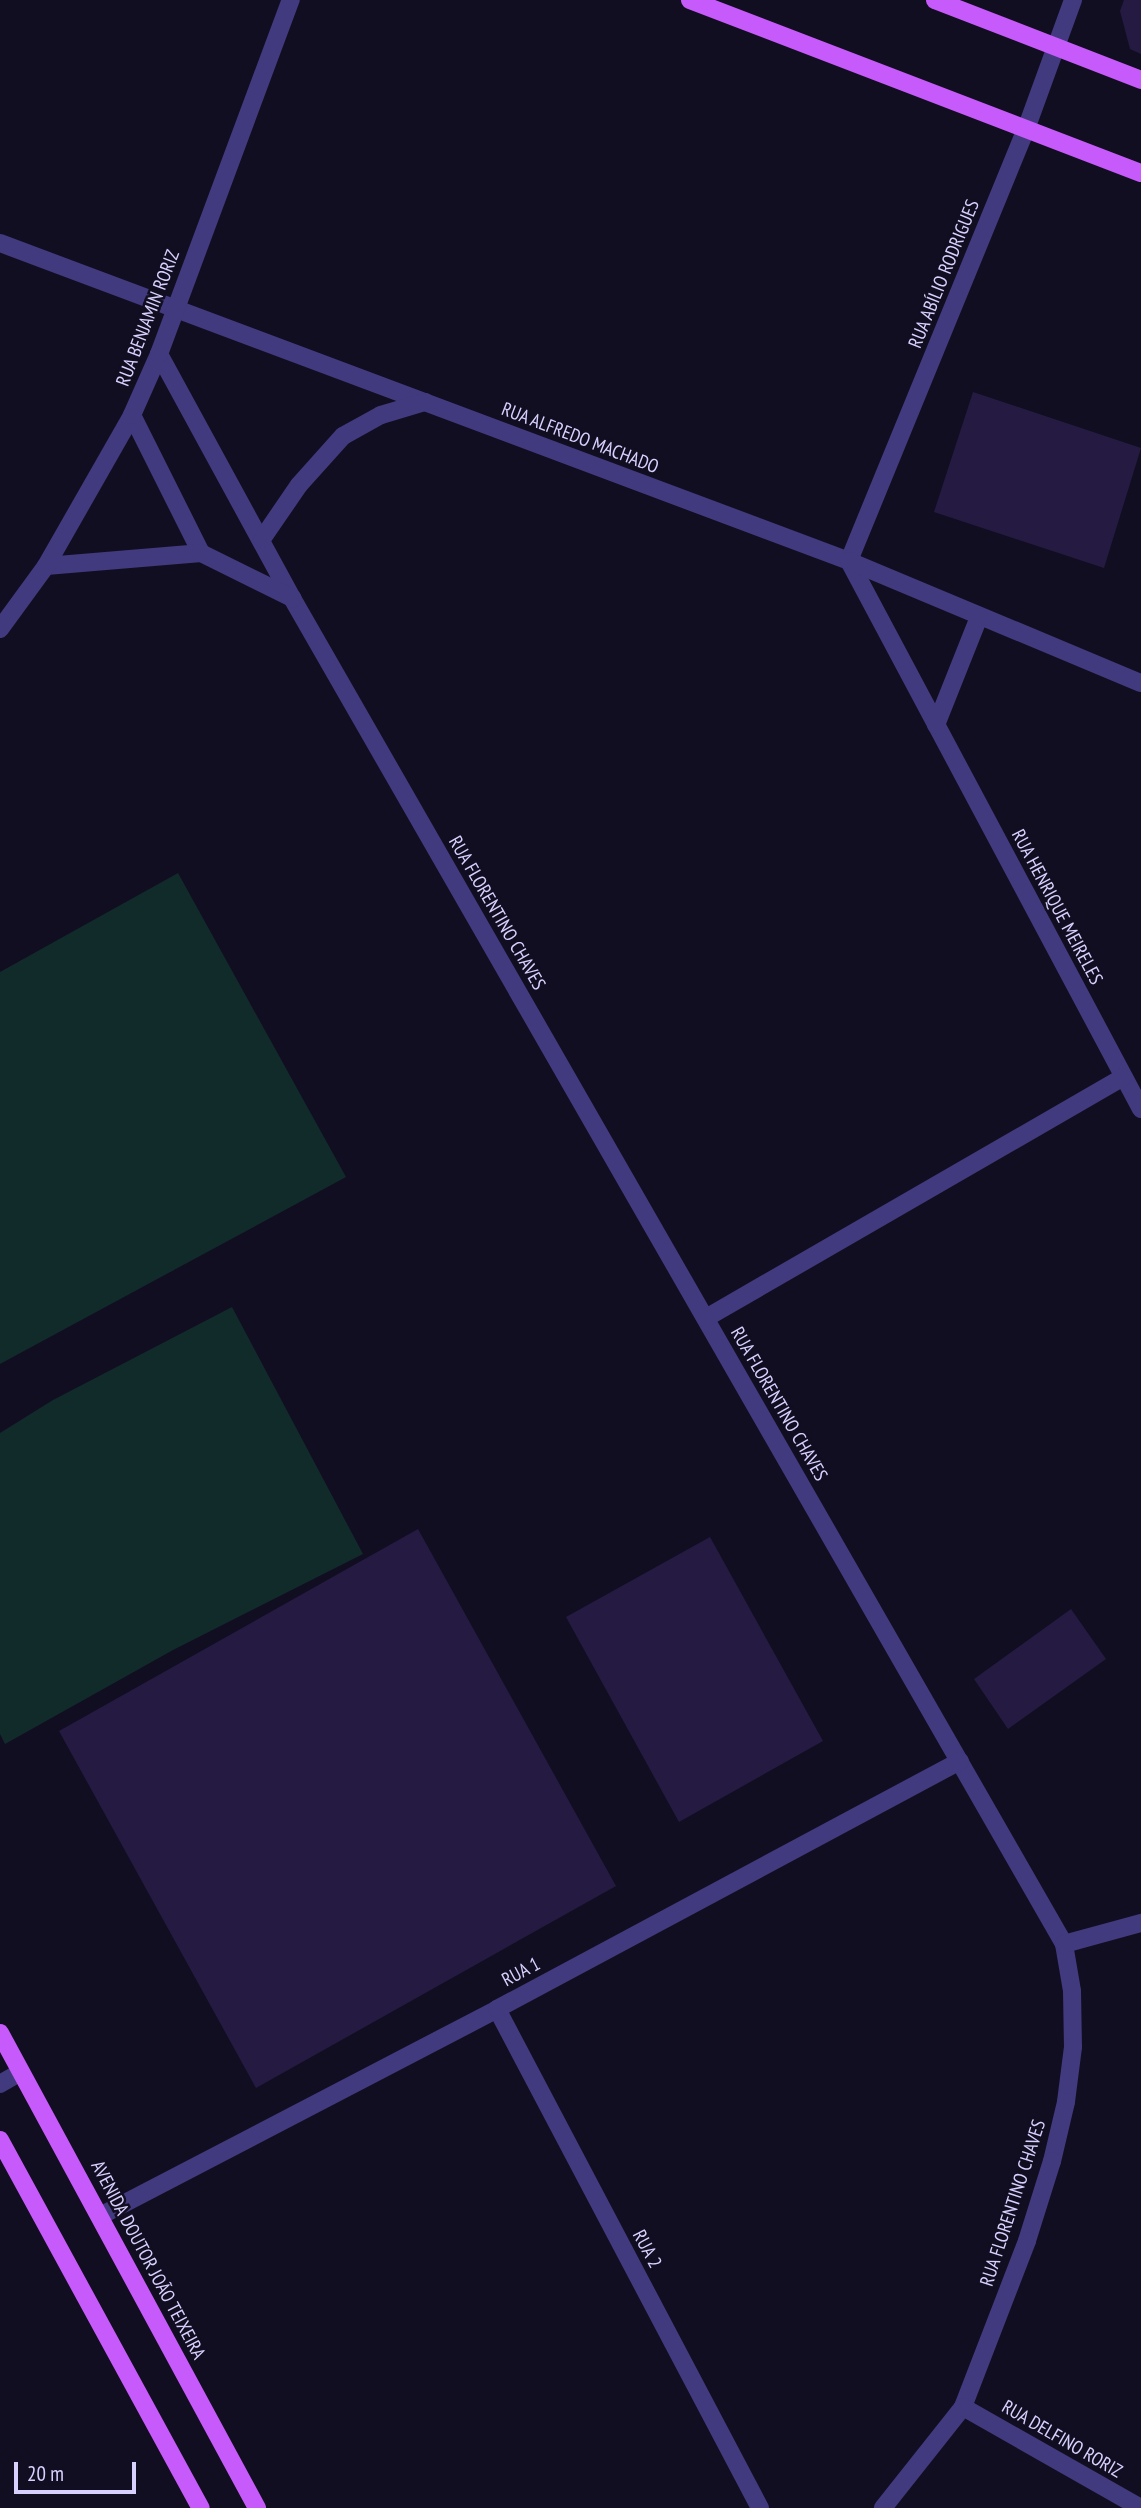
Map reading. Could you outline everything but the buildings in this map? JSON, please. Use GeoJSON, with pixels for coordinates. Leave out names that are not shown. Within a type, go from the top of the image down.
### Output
{"type":"FeatureCollection","features":[{"type":"Feature","properties":{"kind":"main road"},"geometry":{"type":"LineString","coordinates":[[690,0],[1141,173]]}},
{"type":"Feature","properties":{"kind":"main road"},"geometry":{"type":"LineString","coordinates":[[935,0],[1141,80]]}},
{"type":"Feature","properties":{"kind":"main road","name":"AVENIDA DOUTOR JOÃO TEIXEIRA"},"geometry":{"type":"LineString","coordinates":[[0,2033],[257,2508]]}},
{"type":"Feature","properties":{"kind":"main road"},"geometry":{"type":"LineString","coordinates":[[0,2140],[201,2508]]}},
{"type":"Feature","properties":{"kind":"street","name":"RUA BENJAMIN RORIZ"},"geometry":{"type":"LineString","coordinates":[[0,629],[46,566],[132,415],[159,354],[291,0]]}},
{"type":"Feature","properties":{"kind":"street","name":"RUA ABÍLIO RODRIGUES"},"geometry":{"type":"LineString","coordinates":[[849,561],[1026,129],[1073,0]]}},
{"type":"Feature","properties":{"kind":"street","name":"RUA ALFREDO MACHADO"},"geometry":{"type":"LineString","coordinates":[[0,243],[849,561],[1141,683]]}},
{"type":"Feature","properties":{"kind":"street","name":"RUA FLORENTINO CHAVES"},"geometry":{"type":"LineString","coordinates":[[159,354],[292,598],[1064,1944],[1072,1991],[1073,2047],[1066,2102],[1052,2161],[1027,2241],[963,2406],[883,2508]]}},
{"type":"Feature","properties":{"kind":"street"},"geometry":{"type":"LineString","coordinates":[[262,539],[299,485],[343,436],[380,415],[425,402]]}},
{"type":"Feature","properties":{"kind":"street"},"geometry":{"type":"LineString","coordinates":[[132,415],[201,553]]}},
{"type":"Feature","properties":{"kind":"street"},"geometry":{"type":"LineString","coordinates":[[46,566],[201,553],[292,598]]}},
{"type":"Feature","properties":{"kind":"street","name":"RUA HENRIQUE MEIRELES"},"geometry":{"type":"LineString","coordinates":[[849,561],[1141,1109]]}},
{"type":"Feature","properties":{"kind":"street"},"geometry":{"type":"LineString","coordinates":[[936,725],[979,617]]}},
{"type":"Feature","properties":{"kind":"street"},"geometry":{"type":"LineString","coordinates":[[706,1318],[1124,1077]]}},
{"type":"Feature","properties":{"kind":"street","name":"RUA 1"},"geometry":{"type":"LineString","coordinates":[[100,2216],[497,2009],[960,1761]]}},
{"type":"Feature","properties":{"kind":"street"},"geometry":{"type":"LineString","coordinates":[[1064,1944],[1141,1923]]}},
{"type":"Feature","properties":{"kind":"street","name":"RUA 2"},"geometry":{"type":"LineString","coordinates":[[497,2009],[760,2508]]}},
{"type":"Feature","properties":{"kind":"street"},"geometry":{"type":"LineString","coordinates":[[0,2084],[21,2072]]}},
{"type":"Feature","properties":{"kind":"street","name":"RUA DELFINO RORIZ"},"geometry":{"type":"LineString","coordinates":[[963,2406],[1141,2508]]}},
{"type":"Feature","properties":{"kind":"green space"},"geometry":{"type":"Polygon","coordinates":[[[178,873],[346,1177],[0,1364],[0,972],[178,873]]]}},
{"type":"Feature","properties":{"kind":"green space"},"geometry":{"type":"Polygon","coordinates":[[[232,1307],[363,1554],[173,1650],[5,1744],[0,1734],[0,1433],[53,1400],[232,1307]]]}}]}
